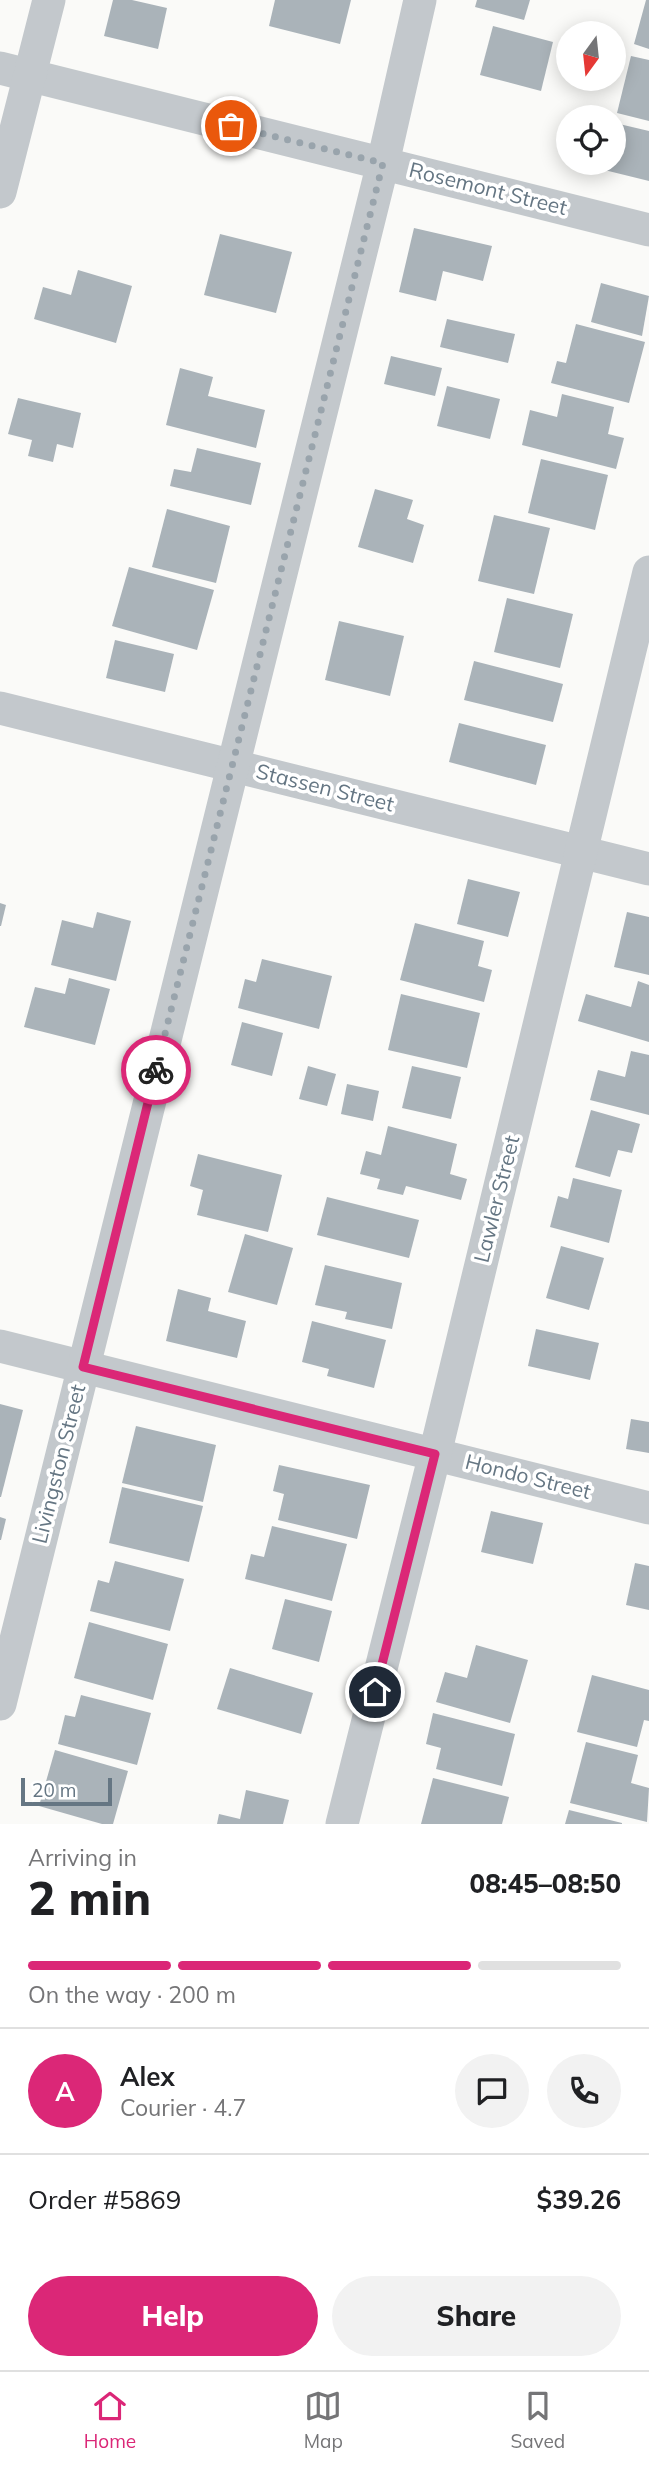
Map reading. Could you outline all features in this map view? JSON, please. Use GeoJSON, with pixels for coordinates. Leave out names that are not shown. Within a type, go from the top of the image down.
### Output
{"type":"FeatureCollection","features":[{"type":"Feature","properties":{"kind":"street"},"geometry":{"type":"LineString","coordinates":[[0,192],[14,72],[48,0]]}},
{"type":"Feature","properties":{"kind":"street","name":"Livingston Street"},"geometry":{"type":"LineString","coordinates":[[0,1704],[231,765],[383,163],[420,0]]}},
{"type":"Feature","properties":{"kind":"street","name":"Rosemont Street"},"geometry":{"type":"LineString","coordinates":[[14,72],[649,230]]}},
{"type":"Feature","properties":{"kind":"street","name":"Lawler Street"},"geometry":{"type":"LineString","coordinates":[[342,1824],[435,1454],[649,572]]}},
{"type":"Feature","properties":{"kind":"street","name":"Stassen Street"},"geometry":{"type":"LineString","coordinates":[[0,708],[649,869]]}},
{"type":"Feature","properties":{"kind":"street","name":"Hondo Street"},"geometry":{"type":"LineString","coordinates":[[0,1346],[649,1508]]}},
{"type":"Feature","properties":{"kind":"building"},"geometry":{"type":"Polygon","coordinates":[[[113,0],[132,0],[167,8],[158,49],[104,36],[113,0]]]}},
{"type":"Feature","properties":{"kind":"building"},"geometry":{"type":"Polygon","coordinates":[[[275,0],[351,0],[340,44],[269,26],[275,0]]]}},
{"type":"Feature","properties":{"kind":"building"},"geometry":{"type":"Polygon","coordinates":[[[477,0],[530,0],[524,20],[475,7],[477,0]]]}},
{"type":"Feature","properties":{"kind":"building"},"geometry":{"type":"Polygon","coordinates":[[[646,0],[649,0],[649,49],[634,44],[646,0]]]}},
{"type":"Feature","properties":{"kind":"building"},"geometry":{"type":"Polygon","coordinates":[[[493,26],[553,42],[541,91],[480,75],[493,26]]]}},
{"type":"Feature","properties":{"kind":"building"},"geometry":{"type":"Polygon","coordinates":[[[631,56],[649,60],[649,121],[626,115],[626,105],[619,105],[622,91],[626,91],[631,56]]]}},
{"type":"Feature","properties":{"kind":"building"},"geometry":{"type":"Polygon","coordinates":[[[626,126],[649,131],[649,181],[625,175],[626,126]]]}},
{"type":"Feature","properties":{"kind":"building"},"geometry":{"type":"Polygon","coordinates":[[[414,228],[492,246],[483,281],[443,271],[436,301],[399,292],[414,228]]]}},
{"type":"Feature","properties":{"kind":"building"},"geometry":{"type":"Polygon","coordinates":[[[220,234],[292,252],[276,313],[204,295],[220,234]]]}},
{"type":"Feature","properties":{"kind":"building"},"geometry":{"type":"Polygon","coordinates":[[[78,270],[132,286],[116,343],[34,319],[43,287],[71,295],[78,270]]]}},
{"type":"Feature","properties":{"kind":"building"},"geometry":{"type":"Polygon","coordinates":[[[601,283],[649,296],[642,336],[591,322],[601,283]]]}},
{"type":"Feature","properties":{"kind":"building"},"geometry":{"type":"Polygon","coordinates":[[[447,319],[515,334],[508,363],[440,347],[447,319]]]}},
{"type":"Feature","properties":{"kind":"building"},"geometry":{"type":"Polygon","coordinates":[[[576,324],[645,342],[629,403],[551,383],[557,361],[566,363],[576,324]]]}},
{"type":"Feature","properties":{"kind":"building"},"geometry":{"type":"Polygon","coordinates":[[[391,356],[442,368],[435,396],[384,384],[391,356]]]}},
{"type":"Feature","properties":{"kind":"building"},"geometry":{"type":"Polygon","coordinates":[[[180,368],[213,377],[208,396],[265,410],[256,448],[166,425],[180,368]]]}},
{"type":"Feature","properties":{"kind":"building"},"geometry":{"type":"Polygon","coordinates":[[[447,386],[500,399],[490,439],[437,426],[447,386]]]}},
{"type":"Feature","properties":{"kind":"building"},"geometry":{"type":"Polygon","coordinates":[[[562,394],[614,407],[608,434],[624,438],[616,469],[522,445],[530,410],[557,417],[562,394]]]}},
{"type":"Feature","properties":{"kind":"building"},"geometry":{"type":"Polygon","coordinates":[[[18,398],[81,413],[73,448],[57,444],[53,462],[28,456],[32,440],[8,434],[18,398]]]}},
{"type":"Feature","properties":{"kind":"building"},"geometry":{"type":"Polygon","coordinates":[[[197,448],[261,463],[251,505],[170,486],[174,469],[191,472],[197,448]]]}},
{"type":"Feature","properties":{"kind":"building"},"geometry":{"type":"Polygon","coordinates":[[[541,459],[608,475],[595,530],[528,513],[541,459]]]}},
{"type":"Feature","properties":{"kind":"building"},"geometry":{"type":"Polygon","coordinates":[[[375,489],[413,500],[407,519],[424,525],[413,563],[358,547],[375,489]]]}},
{"type":"Feature","properties":{"kind":"building"},"geometry":{"type":"Polygon","coordinates":[[[167,509],[230,526],[216,583],[152,567],[167,509]]]}},
{"type":"Feature","properties":{"kind":"building"},"geometry":{"type":"Polygon","coordinates":[[[494,515],[550,528],[534,594],[478,581],[494,515]]]}},
{"type":"Feature","properties":{"kind":"building"},"geometry":{"type":"Polygon","coordinates":[[[129,567],[214,590],[197,650],[112,626],[129,567]]]}},
{"type":"Feature","properties":{"kind":"building"},"geometry":{"type":"Polygon","coordinates":[[[507,598],[573,614],[560,668],[494,652],[507,598]]]}},
{"type":"Feature","properties":{"kind":"building"},"geometry":{"type":"Polygon","coordinates":[[[339,621],[404,636],[390,696],[325,680],[339,621]]]}},
{"type":"Feature","properties":{"kind":"building"},"geometry":{"type":"Polygon","coordinates":[[[115,640],[174,654],[165,692],[106,678],[115,640]]]}},
{"type":"Feature","properties":{"kind":"building"},"geometry":{"type":"Polygon","coordinates":[[[474,661],[563,684],[553,722],[464,700],[474,661]]]}},
{"type":"Feature","properties":{"kind":"building"},"geometry":{"type":"Polygon","coordinates":[[[459,723],[546,745],[536,785],[449,762],[459,723]]]}},
{"type":"Feature","properties":{"kind":"building"},"geometry":{"type":"Polygon","coordinates":[[[468,879],[520,892],[508,937],[457,924],[468,879]]]}},
{"type":"Feature","properties":{"kind":"building"},"geometry":{"type":"Polygon","coordinates":[[[0,903],[6,905],[1,926],[0,926],[0,903]]]}},
{"type":"Feature","properties":{"kind":"building"},"geometry":{"type":"Polygon","coordinates":[[[97,912],[131,921],[116,981],[51,965],[62,920],[93,928],[97,912]]]}},
{"type":"Feature","properties":{"kind":"building"},"geometry":{"type":"Polygon","coordinates":[[[627,912],[649,917],[649,975],[614,967],[627,912]]]}},
{"type":"Feature","properties":{"kind":"building"},"geometry":{"type":"Polygon","coordinates":[[[415,923],[484,941],[478,966],[492,970],[484,1002],[400,980],[415,923]]]}},
{"type":"Feature","properties":{"kind":"building"},"geometry":{"type":"Polygon","coordinates":[[[262,959],[332,976],[319,1029],[238,1008],[245,979],[256,982],[262,959]]]}},
{"type":"Feature","properties":{"kind":"building"},"geometry":{"type":"Polygon","coordinates":[[[69,978],[110,989],[95,1045],[24,1027],[35,987],[65,994],[69,978]]]}},
{"type":"Feature","properties":{"kind":"building"},"geometry":{"type":"Polygon","coordinates":[[[638,981],[649,985],[649,1042],[578,1021],[586,994],[631,1007],[638,981]]]}},
{"type":"Feature","properties":{"kind":"building"},"geometry":{"type":"Polygon","coordinates":[[[401,994],[480,1013],[467,1068],[388,1050],[401,994]]]}},
{"type":"Feature","properties":{"kind":"building"},"geometry":{"type":"Polygon","coordinates":[[[242,1022],[283,1033],[272,1076],[231,1065],[242,1022]]]}},
{"type":"Feature","properties":{"kind":"building"},"geometry":{"type":"Polygon","coordinates":[[[631,1051],[649,1055],[649,1115],[590,1100],[598,1070],[625,1077],[631,1051]]]}},
{"type":"Feature","properties":{"kind":"building"},"geometry":{"type":"Polygon","coordinates":[[[308,1066],[336,1074],[327,1106],[299,1099],[308,1066]]]}},
{"type":"Feature","properties":{"kind":"building"},"geometry":{"type":"Polygon","coordinates":[[[412,1066],[461,1077],[451,1119],[402,1108],[412,1066]]]}},
{"type":"Feature","properties":{"kind":"building"},"geometry":{"type":"Polygon","coordinates":[[[347,1084],[379,1091],[373,1121],[341,1114],[347,1084]]]}},
{"type":"Feature","properties":{"kind":"building"},"geometry":{"type":"Polygon","coordinates":[[[591,1110],[640,1124],[632,1153],[618,1150],[610,1177],[575,1167],[591,1110]]]}},
{"type":"Feature","properties":{"kind":"building"},"geometry":{"type":"Polygon","coordinates":[[[388,1126],[457,1144],[450,1174],[467,1179],[461,1200],[406,1186],[403,1195],[377,1189],[380,1179],[360,1174],[366,1151],[381,1155],[388,1126]]]}},
{"type":"Feature","properties":{"kind":"building"},"geometry":{"type":"Polygon","coordinates":[[[198,1154],[282,1175],[268,1232],[197,1215],[203,1190],[190,1186],[198,1154]]]}},
{"type":"Feature","properties":{"kind":"building"},"geometry":{"type":"Polygon","coordinates":[[[573,1178],[622,1190],[609,1243],[550,1227],[558,1196],[568,1199],[573,1178]]]}},
{"type":"Feature","properties":{"kind":"building"},"geometry":{"type":"Polygon","coordinates":[[[327,1197],[419,1220],[409,1258],[317,1235],[327,1197]]]}},
{"type":"Feature","properties":{"kind":"building"},"geometry":{"type":"Polygon","coordinates":[[[245,1234],[293,1248],[277,1305],[228,1292],[245,1234]]]}},
{"type":"Feature","properties":{"kind":"building"},"geometry":{"type":"Polygon","coordinates":[[[561,1246],[604,1258],[589,1310],[546,1298],[561,1246]]]}},
{"type":"Feature","properties":{"kind":"building"},"geometry":{"type":"Polygon","coordinates":[[[325,1265],[402,1283],[392,1329],[345,1319],[347,1312],[315,1305],[325,1265]]]}},
{"type":"Feature","properties":{"kind":"building"},"geometry":{"type":"Polygon","coordinates":[[[178,1289],[211,1298],[208,1311],[246,1321],[237,1358],[166,1341],[178,1289]]]}},
{"type":"Feature","properties":{"kind":"building"},"geometry":{"type":"Polygon","coordinates":[[[312,1321],[386,1340],[374,1388],[327,1376],[329,1369],[302,1362],[312,1321]]]}},
{"type":"Feature","properties":{"kind":"building"},"geometry":{"type":"Polygon","coordinates":[[[536,1329],[599,1343],[590,1380],[528,1366],[536,1329]]]}},
{"type":"Feature","properties":{"kind":"building"},"geometry":{"type":"Polygon","coordinates":[[[0,1404],[23,1410],[1,1497],[0,1497],[0,1404]]]}},
{"type":"Feature","properties":{"kind":"building"},"geometry":{"type":"Polygon","coordinates":[[[631,1419],[649,1422],[649,1453],[626,1449],[631,1419]]]}},
{"type":"Feature","properties":{"kind":"building"},"geometry":{"type":"Polygon","coordinates":[[[136,1426],[216,1445],[203,1502],[122,1483],[136,1426]]]}},
{"type":"Feature","properties":{"kind":"building"},"geometry":{"type":"Polygon","coordinates":[[[279,1465],[370,1485],[357,1539],[278,1520],[284,1494],[273,1491],[279,1465]]]}},
{"type":"Feature","properties":{"kind":"building"},"geometry":{"type":"Polygon","coordinates":[[[122,1487],[203,1506],[189,1562],[109,1543],[122,1487]]]}},
{"type":"Feature","properties":{"kind":"building"},"geometry":{"type":"Polygon","coordinates":[[[491,1511],[543,1523],[533,1564],[481,1552],[491,1511]]]}},
{"type":"Feature","properties":{"kind":"building"},"geometry":{"type":"Polygon","coordinates":[[[0,1517],[6,1519],[1,1540],[0,1540],[0,1517]]]}},
{"type":"Feature","properties":{"kind":"building"},"geometry":{"type":"Polygon","coordinates":[[[272,1526],[347,1544],[332,1601],[245,1579],[251,1554],[264,1557],[272,1526]]]}},
{"type":"Feature","properties":{"kind":"building"},"geometry":{"type":"Polygon","coordinates":[[[115,1561],[184,1579],[170,1631],[90,1611],[98,1580],[109,1583],[115,1561]]]}},
{"type":"Feature","properties":{"kind":"building"},"geometry":{"type":"Polygon","coordinates":[[[635,1563],[649,1566],[649,1610],[626,1605],[635,1563]]]}},
{"type":"Feature","properties":{"kind":"building"},"geometry":{"type":"Polygon","coordinates":[[[285,1599],[332,1611],[319,1662],[272,1649],[285,1599]]]}},
{"type":"Feature","properties":{"kind":"building"},"geometry":{"type":"Polygon","coordinates":[[[89,1622],[168,1644],[153,1700],[74,1678],[89,1622]]]}},
{"type":"Feature","properties":{"kind":"building"},"geometry":{"type":"Polygon","coordinates":[[[476,1645],[528,1660],[510,1723],[436,1702],[445,1672],[467,1678],[476,1645]]]}},
{"type":"Feature","properties":{"kind":"building"},"geometry":{"type":"Polygon","coordinates":[[[230,1668],[313,1693],[301,1734],[217,1709],[230,1668]]]}},
{"type":"Feature","properties":{"kind":"building"},"geometry":{"type":"Polygon","coordinates":[[[592,1675],[649,1690],[649,1721],[644,1720],[637,1747],[577,1732],[592,1675]]]}},
{"type":"Feature","properties":{"kind":"building"},"geometry":{"type":"Polygon","coordinates":[[[81,1695],[151,1713],[137,1765],[58,1744],[65,1715],[75,1717],[81,1695]]]}},
{"type":"Feature","properties":{"kind":"building"},"geometry":{"type":"Polygon","coordinates":[[[433,1713],[515,1734],[502,1786],[436,1769],[441,1748],[426,1744],[433,1713]]]}},
{"type":"Feature","properties":{"kind":"building"},"geometry":{"type":"Polygon","coordinates":[[[586,1742],[638,1755],[631,1783],[649,1788],[647,1822],[570,1803],[586,1742]]]}},
{"type":"Feature","properties":{"kind":"building"},"geometry":{"type":"Polygon","coordinates":[[[55,1750],[128,1771],[113,1824],[102,1824],[39,1806],[55,1750]]]}},
{"type":"Feature","properties":{"kind":"building"},"geometry":{"type":"Polygon","coordinates":[[[433,1778],[509,1797],[502,1824],[421,1824],[433,1778]]]}},
{"type":"Feature","properties":{"kind":"building"},"geometry":{"type":"Polygon","coordinates":[[[246,1790],[289,1800],[283,1824],[217,1824],[219,1814],[240,1819],[246,1790]]]}},
{"type":"Feature","properties":{"kind":"building"},"geometry":{"type":"Polygon","coordinates":[[[569,1810],[622,1823],[622,1824],[565,1824],[569,1810]]]}},
{"type":"Feature","properties":{"kind":"way so far"},"geometry":{"type":"LineString","coordinates":[[156,1070],[383,163],[231,126]]}},
{"type":"Feature","properties":{"kind":"route"},"geometry":{"type":"LineString","coordinates":[[156,1070],[83,1367],[435,1454],[375,1692]]}}]}
